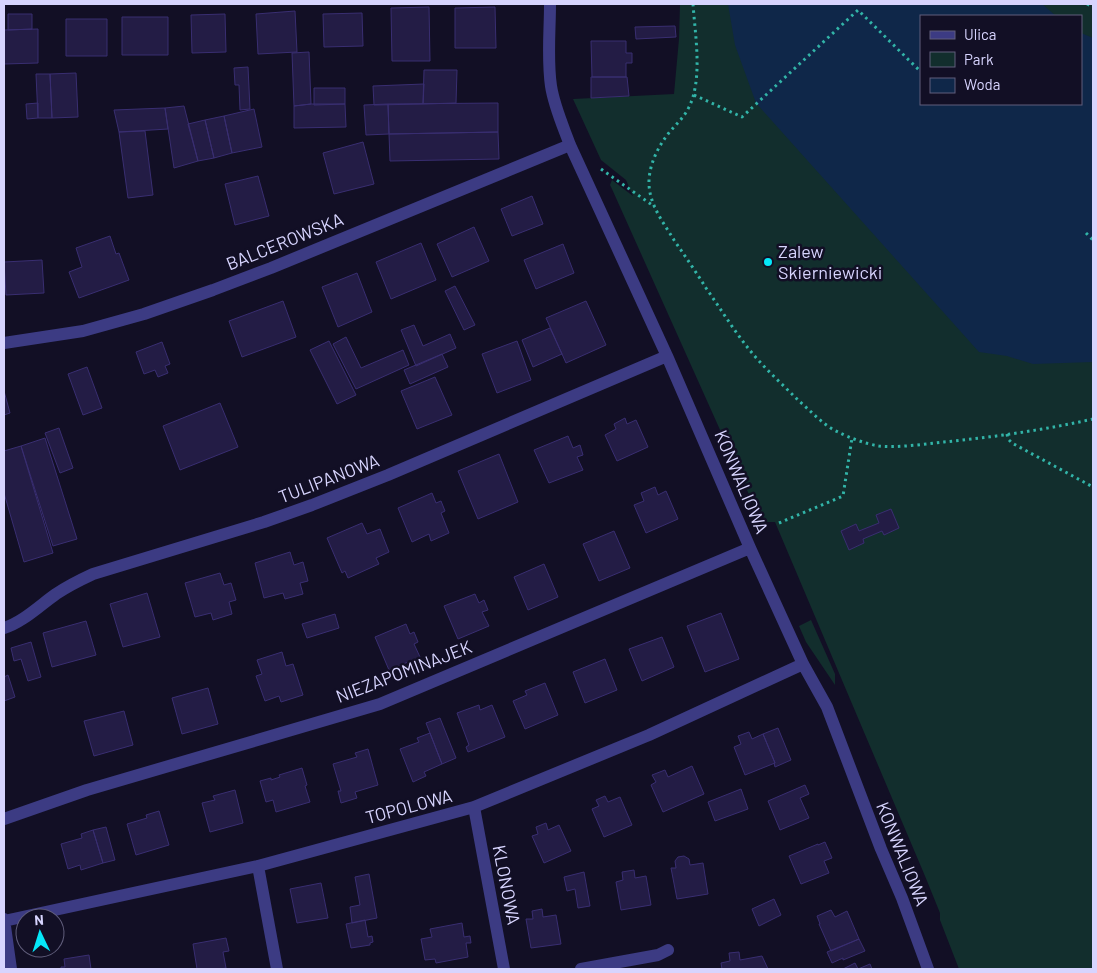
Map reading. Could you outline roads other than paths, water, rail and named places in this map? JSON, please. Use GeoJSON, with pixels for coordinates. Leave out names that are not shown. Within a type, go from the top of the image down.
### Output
{"type":"FeatureCollection","features":[{"type":"Feature","properties":{"kind":"street","name":"KONWALIOWA"},"geometry":{"type":"LineString","coordinates":[[550,4],[551,87],[570,145],[667,356],[750,548],[803,664],[835,727],[928,969]]}},
{"type":"Feature","properties":{"kind":"street","name":"BALCEROWSKA"},"geometry":{"type":"LineString","coordinates":[[4,343],[83,331],[144,314],[187,299],[271,268],[570,145]]}},
{"type":"Feature","properties":{"kind":"street","name":"TULIPANOWA"},"geometry":{"type":"LineString","coordinates":[[4,628],[30,614],[70,584],[93,574],[264,522],[312,505],[388,475],[667,356]]}},
{"type":"Feature","properties":{"kind":"street","name":"NIEZAPOMINAJEK"},"geometry":{"type":"LineString","coordinates":[[4,819],[96,787],[380,704],[750,548]]}},
{"type":"Feature","properties":{"kind":"street","name":"TOPOLOWA"},"geometry":{"type":"LineString","coordinates":[[4,920],[258,866],[474,808],[649,735],[803,664]]}},
{"type":"Feature","properties":{"kind":"street","name":"KLONOWA"},"geometry":{"type":"LineString","coordinates":[[474,808],[504,969]]}},
{"type":"Feature","properties":{"kind":"street"},"geometry":{"type":"LineString","coordinates":[[258,866],[277,969]]}},
{"type":"Feature","properties":{"kind":"street"},"geometry":{"type":"LineString","coordinates":[[4,920],[11,969]]}},
{"type":"Feature","properties":{"kind":"street"},"geometry":{"type":"LineString","coordinates":[[581,969],[658,955],[668,950]]}},
{"type":"Feature","properties":{"kind":"water","name":"Zalew Skierniewicki"},"geometry":{"type":"Polygon","coordinates":[[[728,4],[1042,4],[1055,15],[920,15],[920,105],[1082,105],[1082,33],[1093,38],[1093,362],[1033,364],[1007,356],[979,352],[756,103],[735,45],[728,4]]]}},
{"type":"Feature","properties":{"kind":"place","name":"Zalew Skierniewicki"},"geometry":{"type":"Point","coordinates":[768,262]}}]}
